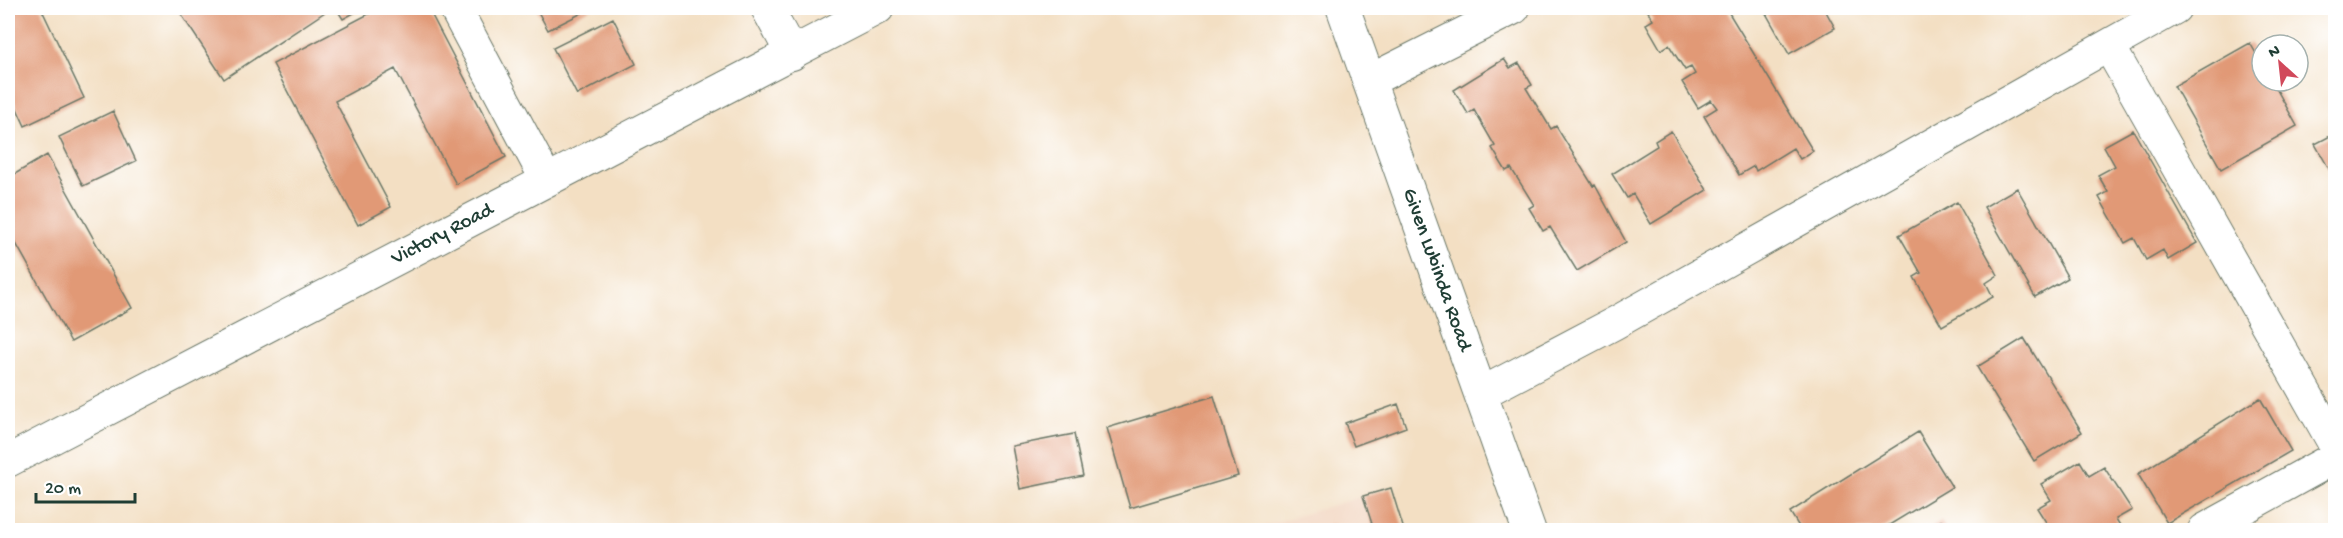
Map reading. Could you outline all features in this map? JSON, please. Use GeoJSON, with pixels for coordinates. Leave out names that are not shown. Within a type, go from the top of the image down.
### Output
{"type":"FeatureCollection","features":[{"type":"Feature","properties":{"kind":"street"},"geometry":{"type":"LineString","coordinates":[[455,8],[546,179]]}},
{"type":"Feature","properties":{"kind":"street"},"geometry":{"type":"LineString","coordinates":[[767,8],[792,54]]}},
{"type":"Feature","properties":{"kind":"street","name":"Victory Road"},"geometry":{"type":"LineString","coordinates":[[8,461],[878,8]]}},
{"type":"Feature","properties":{"kind":"street","name":"Given Lubinda Road"},"geometry":{"type":"LineString","coordinates":[[1343,8],[1371,80],[1529,531]]}},
{"type":"Feature","properties":{"kind":"street"},"geometry":{"type":"LineString","coordinates":[[1371,80],[1514,8]]}},
{"type":"Feature","properties":{"kind":"street"},"geometry":{"type":"LineString","coordinates":[[1482,393],[1615,323],[2175,8]]}},
{"type":"Feature","properties":{"kind":"street"},"geometry":{"type":"LineString","coordinates":[[2109,46],[2336,447]]}},
{"type":"Feature","properties":{"kind":"street"},"geometry":{"type":"LineString","coordinates":[[2204,531],[2336,457]]}},
{"type":"Feature","properties":{"kind":"shaded area"},"geometry":{"type":"Polygon","coordinates":[[[1363,496],[1374,530],[1251,530],[1363,496]]]}},
{"type":"Feature","properties":{"kind":"building"},"geometry":{"type":"Polygon","coordinates":[[[8,8],[41,8],[84,98],[25,126],[8,89],[8,8]]]}},
{"type":"Feature","properties":{"kind":"building"},"geometry":{"type":"Polygon","coordinates":[[[177,8],[326,8],[328,10],[224,79],[177,8]]]}},
{"type":"Feature","properties":{"kind":"building"},"geometry":{"type":"Polygon","coordinates":[[[336,8],[363,8],[343,19],[336,8]]]}},
{"type":"Feature","properties":{"kind":"building"},"geometry":{"type":"Polygon","coordinates":[[[380,8],[428,8],[506,157],[456,184],[395,69],[335,101],[391,207],[358,225],[273,64],[380,8]]]}},
{"type":"Feature","properties":{"kind":"building"},"geometry":{"type":"Polygon","coordinates":[[[536,8],[592,8],[548,30],[536,8]]]}},
{"type":"Feature","properties":{"kind":"building"},"geometry":{"type":"Polygon","coordinates":[[[1646,8],[1726,8],[1813,151],[1800,159],[1793,148],[1756,171],[1754,166],[1739,175],[1704,116],[1717,108],[1711,100],[1698,108],[1682,82],[1695,74],[1691,67],[1685,70],[1669,45],[1661,50],[1646,24],[1653,20],[1646,8]]]}},
{"type":"Feature","properties":{"kind":"building"},"geometry":{"type":"Polygon","coordinates":[[[1763,8],[1824,8],[1835,28],[1789,54],[1763,8]]]}},
{"type":"Feature","properties":{"kind":"building"},"geometry":{"type":"Polygon","coordinates":[[[613,18],[636,64],[577,95],[553,48],[613,18]]]}},
{"type":"Feature","properties":{"kind":"building"},"geometry":{"type":"Polygon","coordinates":[[[2250,43],[2250,93],[2279,93],[2297,126],[2221,169],[2174,86],[2250,43]]]}},
{"type":"Feature","properties":{"kind":"building"},"geometry":{"type":"Polygon","coordinates":[[[1504,59],[1510,68],[1519,63],[1532,85],[1526,88],[1551,129],[1556,126],[1593,186],[1595,185],[1626,242],[1577,271],[1550,227],[1543,231],[1529,208],[1534,205],[1511,168],[1506,171],[1492,148],[1495,146],[1474,110],[1468,114],[1454,90],[1504,59]]]}},
{"type":"Feature","properties":{"kind":"building"},"geometry":{"type":"Polygon","coordinates":[[[113,111],[136,161],[83,186],[59,137],[113,111]]]}},
{"type":"Feature","properties":{"kind":"building"},"geometry":{"type":"Polygon","coordinates":[[[2133,130],[2197,243],[2168,260],[2163,250],[2146,260],[2134,238],[2125,243],[2099,197],[2108,192],[2098,175],[2115,166],[2104,146],[2133,130]]]}},
{"type":"Feature","properties":{"kind":"building"},"geometry":{"type":"Polygon","coordinates":[[[1671,131],[1707,190],[1651,224],[1633,194],[1627,198],[1612,174],[1657,146],[1655,141],[1671,131]]]}},
{"type":"Feature","properties":{"kind":"building"},"geometry":{"type":"Polygon","coordinates":[[[2336,133],[2336,181],[2315,144],[2336,133]]]}},
{"type":"Feature","properties":{"kind":"building"},"geometry":{"type":"Polygon","coordinates":[[[47,155],[132,308],[71,342],[8,229],[8,178],[47,155]]]}},
{"type":"Feature","properties":{"kind":"building"},"geometry":{"type":"Polygon","coordinates":[[[2017,188],[2068,278],[2035,297],[1984,207],[2017,188]]]}},
{"type":"Feature","properties":{"kind":"building"},"geometry":{"type":"Polygon","coordinates":[[[1957,202],[1998,275],[1986,283],[1993,297],[1942,326],[1914,277],[1921,273],[1899,235],[1957,202]]]}},
{"type":"Feature","properties":{"kind":"building"},"geometry":{"type":"Polygon","coordinates":[[[2024,338],[2082,432],[2034,461],[1977,367],[2024,338]]]}},
{"type":"Feature","properties":{"kind":"building"},"geometry":{"type":"Polygon","coordinates":[[[1214,396],[1238,476],[1130,508],[1107,428],[1214,396]]]}},
{"type":"Feature","properties":{"kind":"building"},"geometry":{"type":"Polygon","coordinates":[[[2260,398],[2291,451],[2167,523],[2138,474],[2260,398]]]}},
{"type":"Feature","properties":{"kind":"building"},"geometry":{"type":"Polygon","coordinates":[[[1398,404],[1406,427],[1354,446],[1345,423],[1398,404]]]}},
{"type":"Feature","properties":{"kind":"building"},"geometry":{"type":"Polygon","coordinates":[[[1918,432],[1952,487],[1881,530],[1801,530],[1790,512],[1918,432]]]}},
{"type":"Feature","properties":{"kind":"building"},"geometry":{"type":"Polygon","coordinates":[[[1074,434],[1083,476],[1020,489],[1012,446],[1074,434]]]}},
{"type":"Feature","properties":{"kind":"building"},"geometry":{"type":"Polygon","coordinates":[[[2080,461],[2089,476],[2104,467],[2132,510],[2116,519],[2121,527],[2114,530],[2051,530],[2037,508],[2051,500],[2041,484],[2080,461]]]}},
{"type":"Feature","properties":{"kind":"building"},"geometry":{"type":"Polygon","coordinates":[[[1391,488],[1404,530],[1374,530],[1363,496],[1391,488]]]}},
{"type":"Feature","properties":{"kind":"building"},"geometry":{"type":"Polygon","coordinates":[[[1941,521],[1946,530],[1926,530],[1941,521]]]}},
{"type":"Feature","properties":{"kind":"building"},"geometry":{"type":"Polygon","coordinates":[[[1332,524],[1334,530],[1312,530],[1332,524]]]}}]}
